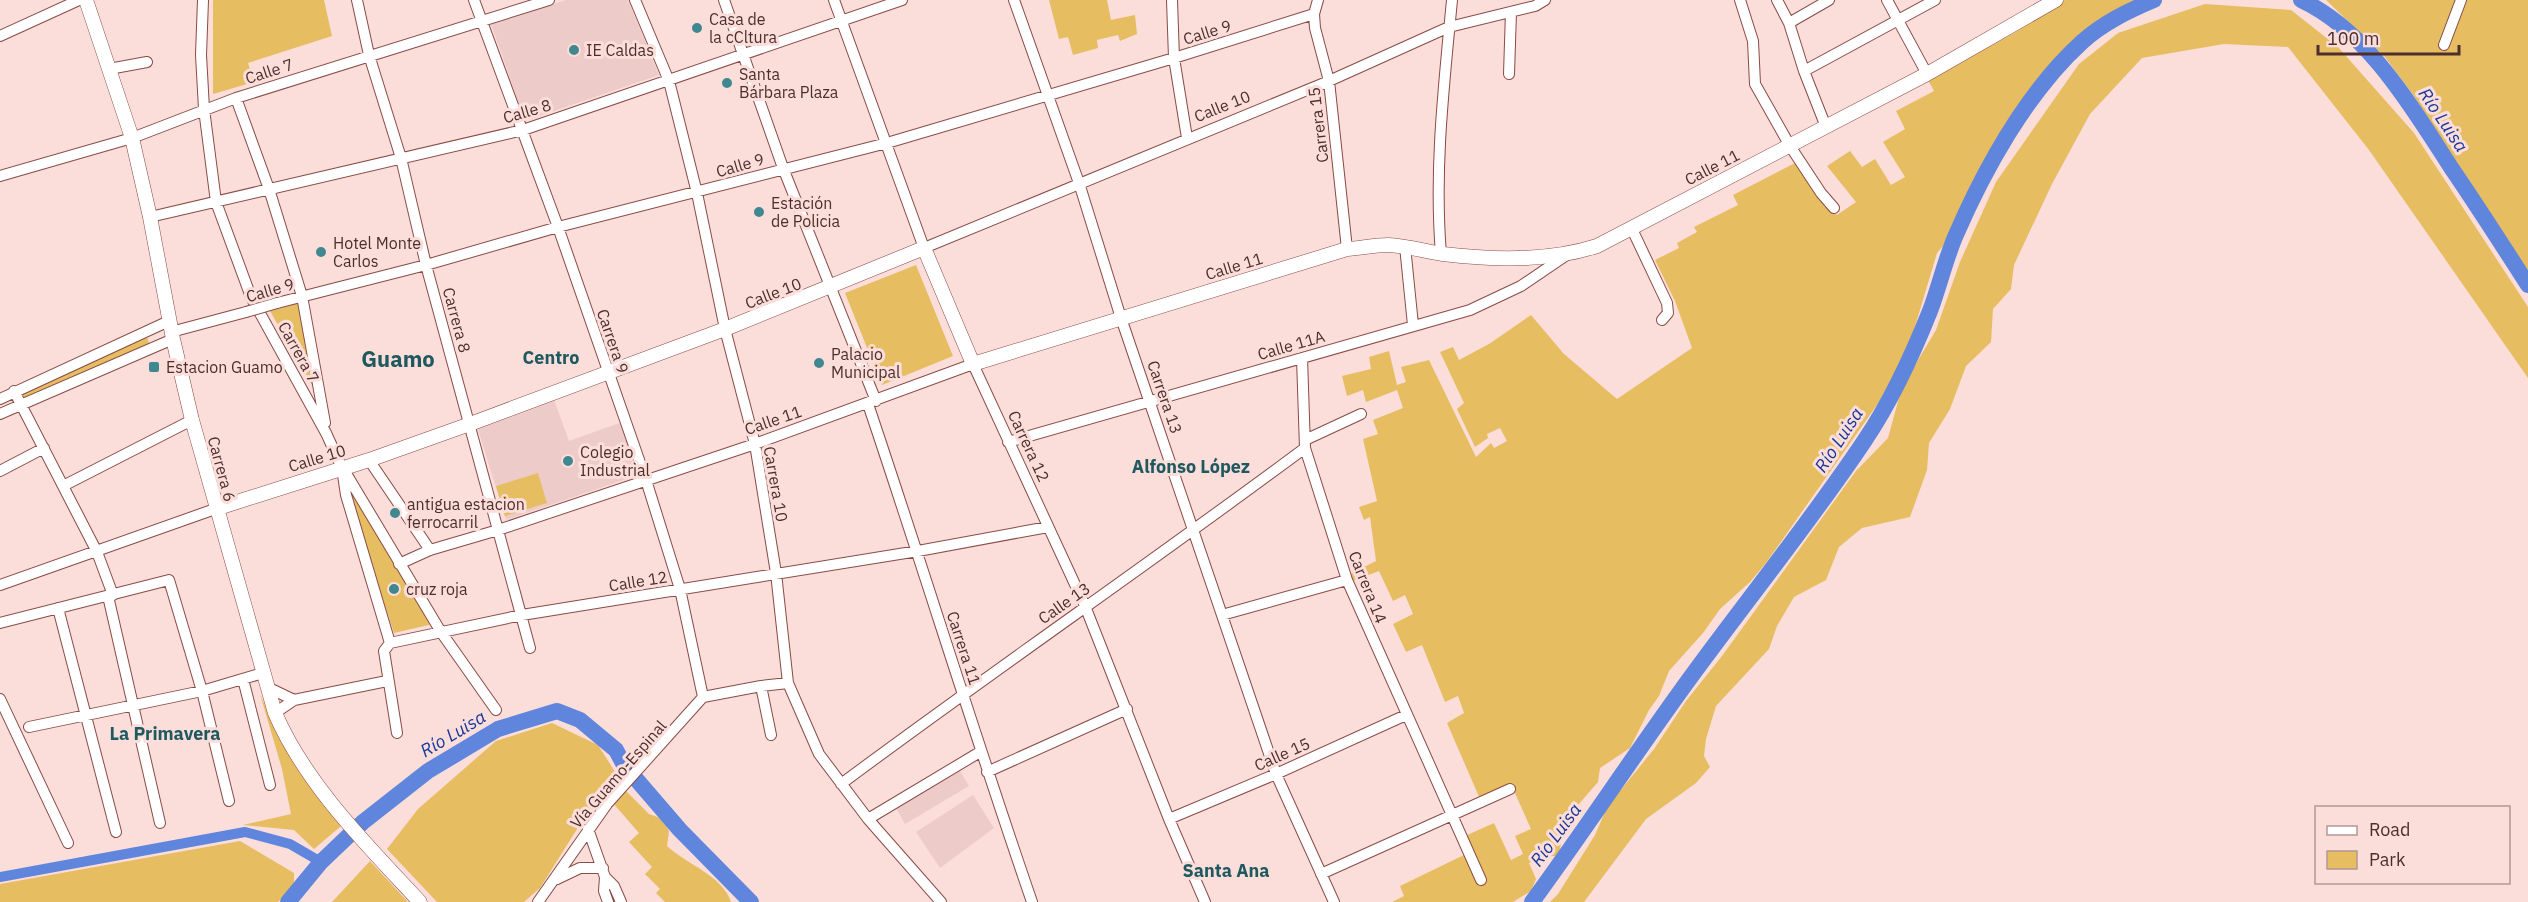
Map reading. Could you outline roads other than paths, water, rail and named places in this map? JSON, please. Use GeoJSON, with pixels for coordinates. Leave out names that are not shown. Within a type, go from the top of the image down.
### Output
{"type":"FeatureCollection","features":[{"type":"Feature","properties":{"kind":"main road","name":"Carrera 6"},"geometry":{"type":"LineString","coordinates":[[86,0],[132,138],[150,217],[171,331],[192,420],[215,509],[275,714],[287,742],[339,812],[420,902]]}},
{"type":"Feature","properties":{"kind":"main road","name":"Calle 11"},"geometry":{"type":"LineString","coordinates":[[973,364],[1347,249],[1385,245],[1405,246],[1441,254],[1517,259],[1571,253],[1597,246],[1927,74],[2056,0]]}},
{"type":"Feature","properties":{"kind":"main road","name":"Calle 10"},"geometry":{"type":"LineString","coordinates":[[215,509],[369,460],[470,424],[725,329],[924,248]]}},
{"type":"Feature","properties":{"kind":"main road","name":"Carrera 12"},"geometry":{"type":"LineString","coordinates":[[924,248],[973,364]]}},
{"type":"Feature","properties":{"kind":"street"},"geometry":{"type":"LineString","coordinates":[[0,36],[79,0]]}},
{"type":"Feature","properties":{"kind":"street","name":"Carrera 7"},"geometry":{"type":"LineString","coordinates":[[203,0],[201,55],[204,109],[216,202],[251,297],[326,432],[342,468],[346,495],[390,643]]}},
{"type":"Feature","properties":{"kind":"street","name":"Carrera 8"},"geometry":{"type":"LineString","coordinates":[[357,0],[369,55],[401,158],[426,265],[530,648]]}},
{"type":"Feature","properties":{"kind":"street","name":"Carrera 9"},"geometry":{"type":"LineString","coordinates":[[474,0],[558,227],[646,480],[680,589],[704,697]]}},
{"type":"Feature","properties":{"kind":"street","name":"Calle 7"},"geometry":{"type":"LineString","coordinates":[[0,176],[132,138],[236,98],[549,0]]}},
{"type":"Feature","properties":{"kind":"street","name":"Carrera 10"},"geometry":{"type":"LineString","coordinates":[[635,0],[669,81],[697,193],[725,329],[755,444],[776,573],[788,683],[819,754],[868,819],[941,902]]}},
{"type":"Feature","properties":{"kind":"street","name":"Carrera 11"},"geometry":{"type":"LineString","coordinates":[[724,0],[783,168],[859,355],[980,752],[1032,902]]}},
{"type":"Feature","properties":{"kind":"street","name":"Carrera 12"},"geometry":{"type":"LineString","coordinates":[[834,0],[924,248]]}},
{"type":"Feature","properties":{"kind":"street","name":"Calle 8"},"geometry":{"type":"LineString","coordinates":[[150,217],[522,130],[902,0]]}},
{"type":"Feature","properties":{"kind":"street","name":"Carrera 13"},"geometry":{"type":"LineString","coordinates":[[1014,0],[1079,183],[1121,318],[1151,400],[1276,774],[1334,902]]}},
{"type":"Feature","properties":{"kind":"street"},"geometry":{"type":"LineString","coordinates":[[1172,0],[1174,58],[1187,138]]}},
{"type":"Feature","properties":{"kind":"street","name":"Carrera 15"},"geometry":{"type":"LineString","coordinates":[[1318,0],[1314,14],[1329,81],[1347,249]]}},
{"type":"Feature","properties":{"kind":"street"},"geometry":{"type":"LineString","coordinates":[[1441,254],[1437,210],[1442,89],[1452,0]]}},
{"type":"Feature","properties":{"kind":"street","name":"Calle 10"},"geometry":{"type":"LineString","coordinates":[[924,248],[1329,81],[1449,27],[1535,6],[1545,0]]}},
{"type":"Feature","properties":{"kind":"street"},"geometry":{"type":"LineString","coordinates":[[1740,0],[1754,41],[1755,84],[1790,146],[1821,193],[1834,208]]}},
{"type":"Feature","properties":{"kind":"street"},"geometry":{"type":"LineString","coordinates":[[1777,0],[1789,23],[1804,71],[1826,127]]}},
{"type":"Feature","properties":{"kind":"street"},"geometry":{"type":"LineString","coordinates":[[1789,23],[1829,0]]}},
{"type":"Feature","properties":{"kind":"street"},"geometry":{"type":"LineString","coordinates":[[1887,0],[1927,74]]}},
{"type":"Feature","properties":{"kind":"street"},"geometry":{"type":"LineString","coordinates":[[1804,71],[1935,0]]}},
{"type":"Feature","properties":{"kind":"street"},"geometry":{"type":"LineString","coordinates":[[2444,45],[2461,0]]}},
{"type":"Feature","properties":{"kind":"street"},"geometry":{"type":"LineString","coordinates":[[1509,74],[1511,12]]}},
{"type":"Feature","properties":{"kind":"street","name":"Calle 9"},"geometry":{"type":"LineString","coordinates":[[0,399],[14,391],[171,331],[426,265],[558,227],[887,143],[1314,14]]}},
{"type":"Feature","properties":{"kind":"street"},"geometry":{"type":"LineString","coordinates":[[109,69],[147,62]]}},
{"type":"Feature","properties":{"kind":"street"},"geometry":{"type":"LineString","coordinates":[[236,98],[269,189],[302,296],[326,432]]}},
{"type":"Feature","properties":{"kind":"street"},"geometry":{"type":"LineString","coordinates":[[1631,228],[1667,303],[1668,313],[1662,320]]}},
{"type":"Feature","properties":{"kind":"street"},"geometry":{"type":"LineString","coordinates":[[1405,246],[1413,325]]}},
{"type":"Feature","properties":{"kind":"street","name":"Calle 11A"},"geometry":{"type":"LineString","coordinates":[[1008,442],[1470,310],[1521,286],[1571,253]]}},
{"type":"Feature","properties":{"kind":"street","name":"Calle 9"},"geometry":{"type":"LineString","coordinates":[[0,414],[171,331]]}},
{"type":"Feature","properties":{"kind":"street","name":"Carrera 14"},"geometry":{"type":"LineString","coordinates":[[1302,358],[1305,444],[1347,580],[1451,815]]}},
{"type":"Feature","properties":{"kind":"street","name":"Carrera 12"},"geometry":{"type":"LineString","coordinates":[[973,364],[1086,606],[1169,819],[1205,902]]}},
{"type":"Feature","properties":{"kind":"street","name":"Calle 11"},"geometry":{"type":"LineString","coordinates":[[399,564],[430,550],[498,530],[755,444],[973,364]]}},
{"type":"Feature","properties":{"kind":"street"},"geometry":{"type":"LineString","coordinates":[[14,391],[96,552],[110,595],[160,823]]}},
{"type":"Feature","properties":{"kind":"street","name":"Calle 13"},"geometry":{"type":"LineString","coordinates":[[841,784],[963,693],[1195,530],[1305,444],[1361,414]]}},
{"type":"Feature","properties":{"kind":"street"},"geometry":{"type":"LineString","coordinates":[[63,486],[192,420]]}},
{"type":"Feature","properties":{"kind":"street"},"geometry":{"type":"LineString","coordinates":[[0,471],[44,448]]}},
{"type":"Feature","properties":{"kind":"street"},"geometry":{"type":"LineString","coordinates":[[369,460],[430,550]]}},
{"type":"Feature","properties":{"kind":"street"},"geometry":{"type":"LineString","coordinates":[[342,468],[441,632],[496,710]]}},
{"type":"Feature","properties":{"kind":"street","name":"Calle 10"},"geometry":{"type":"LineString","coordinates":[[0,585],[215,509]]}},
{"type":"Feature","properties":{"kind":"street","name":"Calle 12"},"geometry":{"type":"LineString","coordinates":[[390,643],[522,615],[918,552],[1048,527]]}},
{"type":"Feature","properties":{"kind":"street"},"geometry":{"type":"LineString","coordinates":[[0,623],[169,580],[202,691],[229,801]]}},
{"type":"Feature","properties":{"kind":"street"},"geometry":{"type":"LineString","coordinates":[[1222,615],[1347,580]]}},
{"type":"Feature","properties":{"kind":"street"},"geometry":{"type":"LineString","coordinates":[[58,609],[116,832]]}},
{"type":"Feature","properties":{"kind":"street"},"geometry":{"type":"LineString","coordinates":[[390,643],[384,651],[396,733]]}},
{"type":"Feature","properties":{"kind":"street"},"geometry":{"type":"LineString","coordinates":[[243,679],[270,785]]}},
{"type":"Feature","properties":{"kind":"street"},"geometry":{"type":"LineString","coordinates":[[29,727],[202,691],[243,679],[265,680],[294,700]]}},
{"type":"Feature","properties":{"kind":"street"},"geometry":{"type":"LineString","coordinates":[[275,714],[294,700],[387,681]]}},
{"type":"Feature","properties":{"kind":"street"},"geometry":{"type":"LineString","coordinates":[[704,697],[788,683]]}},
{"type":"Feature","properties":{"kind":"street"},"geometry":{"type":"LineString","coordinates":[[761,686],[771,735]]}},
{"type":"Feature","properties":{"kind":"street","name":"Vía Guamo-Espinal"},"geometry":{"type":"LineString","coordinates":[[538,902],[607,804],[704,697]]}},
{"type":"Feature","properties":{"kind":"street"},"geometry":{"type":"LineString","coordinates":[[0,699],[4,716],[68,843]]}},
{"type":"Feature","properties":{"kind":"street"},"geometry":{"type":"LineString","coordinates":[[987,772],[1127,709]]}},
{"type":"Feature","properties":{"kind":"street","name":"Calle 15"},"geometry":{"type":"LineString","coordinates":[[1169,819],[1276,774],[1406,714]]}},
{"type":"Feature","properties":{"kind":"street"},"geometry":{"type":"LineString","coordinates":[[868,819],[980,752]]}},
{"type":"Feature","properties":{"kind":"street"},"geometry":{"type":"LineString","coordinates":[[1321,874],[1510,789]]}},
{"type":"Feature","properties":{"kind":"street"},"geometry":{"type":"LineString","coordinates":[[1451,815],[1481,880]]}},
{"type":"Feature","properties":{"kind":"street"},"geometry":{"type":"LineString","coordinates":[[588,829],[604,872],[621,902]]}},
{"type":"Feature","properties":{"kind":"street"},"geometry":{"type":"LineString","coordinates":[[552,883],[564,874],[578,869],[604,872]]}},
{"type":"Feature","properties":{"kind":"street"},"geometry":{"type":"LineString","coordinates":[[604,872],[604,891],[608,902]]}},
{"type":"Feature","properties":{"kind":"waterway","name":"Río Luisa"},"geometry":{"type":"LineString","coordinates":[[1532,902],[1673,702],[1823,500],[1875,425],[1916,345],[1930,311],[1951,246],[1979,185],[2025,108],[2062,62],[2090,35],[2116,18],[2154,0]]}},
{"type":"Feature","properties":{"kind":"waterway","name":"Río Luisa"},"geometry":{"type":"LineString","coordinates":[[2301,0],[2325,14],[2347,31],[2387,74],[2405,97],[2528,285]]}},
{"type":"Feature","properties":{"kind":"waterway","name":"Río Luisa"},"geometry":{"type":"LineString","coordinates":[[288,902],[321,862],[363,822],[428,771],[498,729],[557,711],[580,720],[616,750],[624,765],[680,830],[751,902]]}},
{"type":"Feature","properties":{"kind":"waterway"},"geometry":{"type":"LineString","coordinates":[[0,877],[245,832],[290,844],[321,862]]}},
{"type":"Feature","properties":{"kind":"place","name":"Casa de la cCltura"},"geometry":{"type":"Point","coordinates":[697,28]}},
{"type":"Feature","properties":{"kind":"place","name":"IE Caldas"},"geometry":{"type":"Point","coordinates":[574,50]}},
{"type":"Feature","properties":{"kind":"place","name":"Santa Bárbara Plaza"},"geometry":{"type":"Point","coordinates":[727,83]}},
{"type":"Feature","properties":{"kind":"place","name":"Estación de Policia"},"geometry":{"type":"Point","coordinates":[759,212]}},
{"type":"Feature","properties":{"kind":"place","name":"Hotel Monte Carlos"},"geometry":{"type":"Point","coordinates":[321,252]}},
{"type":"Feature","properties":{"kind":"place","name":"Palacio Municipal"},"geometry":{"type":"Point","coordinates":[819,363]}},
{"type":"Feature","properties":{"kind":"place","name":"Estacion Guamo"},"geometry":{"type":"Point","coordinates":[154,367]}},
{"type":"Feature","properties":{"kind":"place","name":"Colegio Industrial"},"geometry":{"type":"Point","coordinates":[568,461]}},
{"type":"Feature","properties":{"kind":"place","name":"antigua estacion ferrocarril"},"geometry":{"type":"Point","coordinates":[395,513]}},
{"type":"Feature","properties":{"kind":"place","name":"cruz roja"},"geometry":{"type":"Point","coordinates":[394,589]}},
{"type":"Feature","properties":{"kind":"district","name":"Centro"},"geometry":{"type":"Point","coordinates":[551,358]}},
{"type":"Feature","properties":{"kind":"district","name":"Guamo"},"geometry":{"type":"Point","coordinates":[398,359]}},
{"type":"Feature","properties":{"kind":"district","name":"Alfonso López"},"geometry":{"type":"Point","coordinates":[1191,467]}},
{"type":"Feature","properties":{"kind":"district","name":"La Primavera"},"geometry":{"type":"Point","coordinates":[165,734]}},
{"type":"Feature","properties":{"kind":"district","name":"Santa Ana"},"geometry":{"type":"Point","coordinates":[1226,871]}}]}
